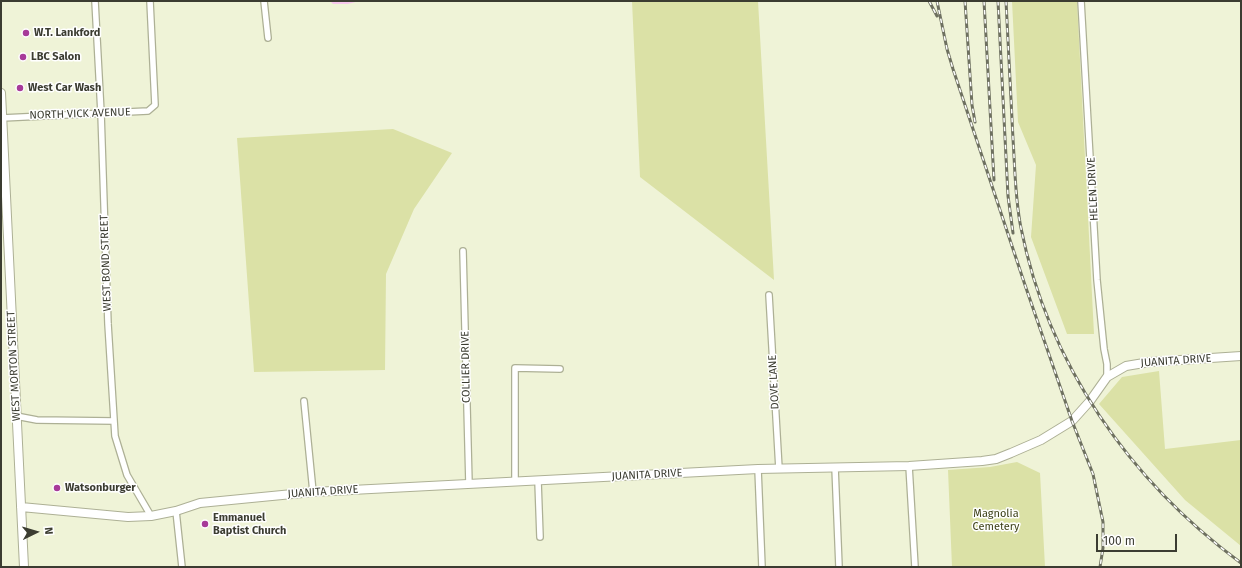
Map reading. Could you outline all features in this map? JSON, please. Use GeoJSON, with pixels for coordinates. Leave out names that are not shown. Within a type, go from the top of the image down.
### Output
{"type":"FeatureCollection","features":[{"type":"Feature","properties":{"kind":"street","name":"WEST BOND STREET"},"geometry":{"type":"LineString","coordinates":[[95,1],[114,436],[127,475],[152,516]]}},
{"type":"Feature","properties":{"kind":"street","name":"NORTH VICK AVENUE"},"geometry":{"type":"LineString","coordinates":[[2,118],[148,112],[155,105],[150,1]]}},
{"type":"Feature","properties":{"kind":"street"},"geometry":{"type":"LineString","coordinates":[[264,1],[268,38]]}},
{"type":"Feature","properties":{"kind":"street","name":"HELEN DRIVE"},"geometry":{"type":"LineString","coordinates":[[1082,1],[1097,280],[1107,364],[1107,377]]}},
{"type":"Feature","properties":{"kind":"street","name":"WEST MORTON STREET"},"geometry":{"type":"LineString","coordinates":[[1,93],[24,567]]}},
{"type":"Feature","properties":{"kind":"street","name":"COLLIER DRIVE"},"geometry":{"type":"LineString","coordinates":[[463,251],[469,484]]}},
{"type":"Feature","properties":{"kind":"street","name":"DOVE LANE"},"geometry":{"type":"LineString","coordinates":[[769,295],[779,469]]}},
{"type":"Feature","properties":{"kind":"street","name":"JUANITA DRIVE"},"geometry":{"type":"LineString","coordinates":[[21,508],[128,517],[152,516],[176,511],[200,503],[312,492],[758,469],[909,466],[982,462],[1003,456],[1041,440],[1072,421],[1090,401],[1107,377],[1126,366],[1150,362],[1241,356]]}},
{"type":"Feature","properties":{"kind":"street"},"geometry":{"type":"LineString","coordinates":[[514,481],[515,368],[560,369]]}},
{"type":"Feature","properties":{"kind":"street"},"geometry":{"type":"LineString","coordinates":[[304,402],[312,492]]}},
{"type":"Feature","properties":{"kind":"street"},"geometry":{"type":"LineString","coordinates":[[16,416],[37,420],[114,421]]}},
{"type":"Feature","properties":{"kind":"street"},"geometry":{"type":"LineString","coordinates":[[909,466],[915,567]]}},
{"type":"Feature","properties":{"kind":"street"},"geometry":{"type":"LineString","coordinates":[[835,467],[840,567]]}},
{"type":"Feature","properties":{"kind":"street"},"geometry":{"type":"LineString","coordinates":[[758,469],[762,567]]}},
{"type":"Feature","properties":{"kind":"street"},"geometry":{"type":"LineString","coordinates":[[538,481],[540,537]]}},
{"type":"Feature","properties":{"kind":"street"},"geometry":{"type":"LineString","coordinates":[[176,511],[182,567]]}},
{"type":"Feature","properties":{"kind":"green space"},"geometry":{"type":"Polygon","coordinates":[[[632,1],[758,1],[774,280],[640,177],[632,1]]]}},
{"type":"Feature","properties":{"kind":"green space"},"geometry":{"type":"Polygon","coordinates":[[[1012,1],[1077,1],[1094,334],[1067,334],[1031,237],[1036,165],[1018,122],[1012,1]]]}},
{"type":"Feature","properties":{"kind":"green space"},"geometry":{"type":"Polygon","coordinates":[[[393,129],[452,153],[414,209],[386,274],[385,370],[254,372],[237,138],[393,129]]]}},
{"type":"Feature","properties":{"kind":"green space"},"geometry":{"type":"Polygon","coordinates":[[[1159,371],[1165,449],[1241,440],[1241,546],[1185,500],[1099,404],[1122,377],[1159,371]]]}},
{"type":"Feature","properties":{"kind":"green space","name":"Magnolia Cemetery"},"geometry":{"type":"Polygon","coordinates":[[[1017,462],[1040,473],[1045,567],[952,567],[948,470],[990,467],[1017,462]]]}},
{"type":"Feature","properties":{"kind":"shaded area"},"geometry":{"type":"Polygon","coordinates":[[[330,1],[359,1],[348,4],[333,4],[330,1]]]}},
{"type":"Feature","properties":{"kind":"railway"},"geometry":{"type":"LineString","coordinates":[[929,1],[937,16]]}},
{"type":"Feature","properties":{"kind":"railway"},"geometry":{"type":"LineString","coordinates":[[937,1],[947,49],[953,69],[1072,421],[1093,474],[1103,522],[1103,548],[1100,567]]}},
{"type":"Feature","properties":{"kind":"railway"},"geometry":{"type":"LineString","coordinates":[[965,1],[972,105],[975,122]]}},
{"type":"Feature","properties":{"kind":"railway"},"geometry":{"type":"LineString","coordinates":[[984,1],[994,180]]}},
{"type":"Feature","properties":{"kind":"railway"},"geometry":{"type":"LineString","coordinates":[[998,1],[1008,196],[1013,233]]}},
{"type":"Feature","properties":{"kind":"railway"},"geometry":{"type":"LineString","coordinates":[[1006,1],[1019,217],[1034,278],[1051,326],[1073,372],[1100,416],[1130,457],[1164,495],[1201,531],[1241,563]]}},
{"type":"Feature","properties":{"kind":"place","name":"W.T. Lankford"},"geometry":{"type":"Point","coordinates":[26,33]}},
{"type":"Feature","properties":{"kind":"place","name":"LBC Salon"},"geometry":{"type":"Point","coordinates":[23,57]}},
{"type":"Feature","properties":{"kind":"place","name":"West Car Wash"},"geometry":{"type":"Point","coordinates":[20,88]}},
{"type":"Feature","properties":{"kind":"place","name":"Watsonburger"},"geometry":{"type":"Point","coordinates":[57,488]}},
{"type":"Feature","properties":{"kind":"place","name":"Emmanuel Baptist Church"},"geometry":{"type":"Point","coordinates":[205,524]}}]}
